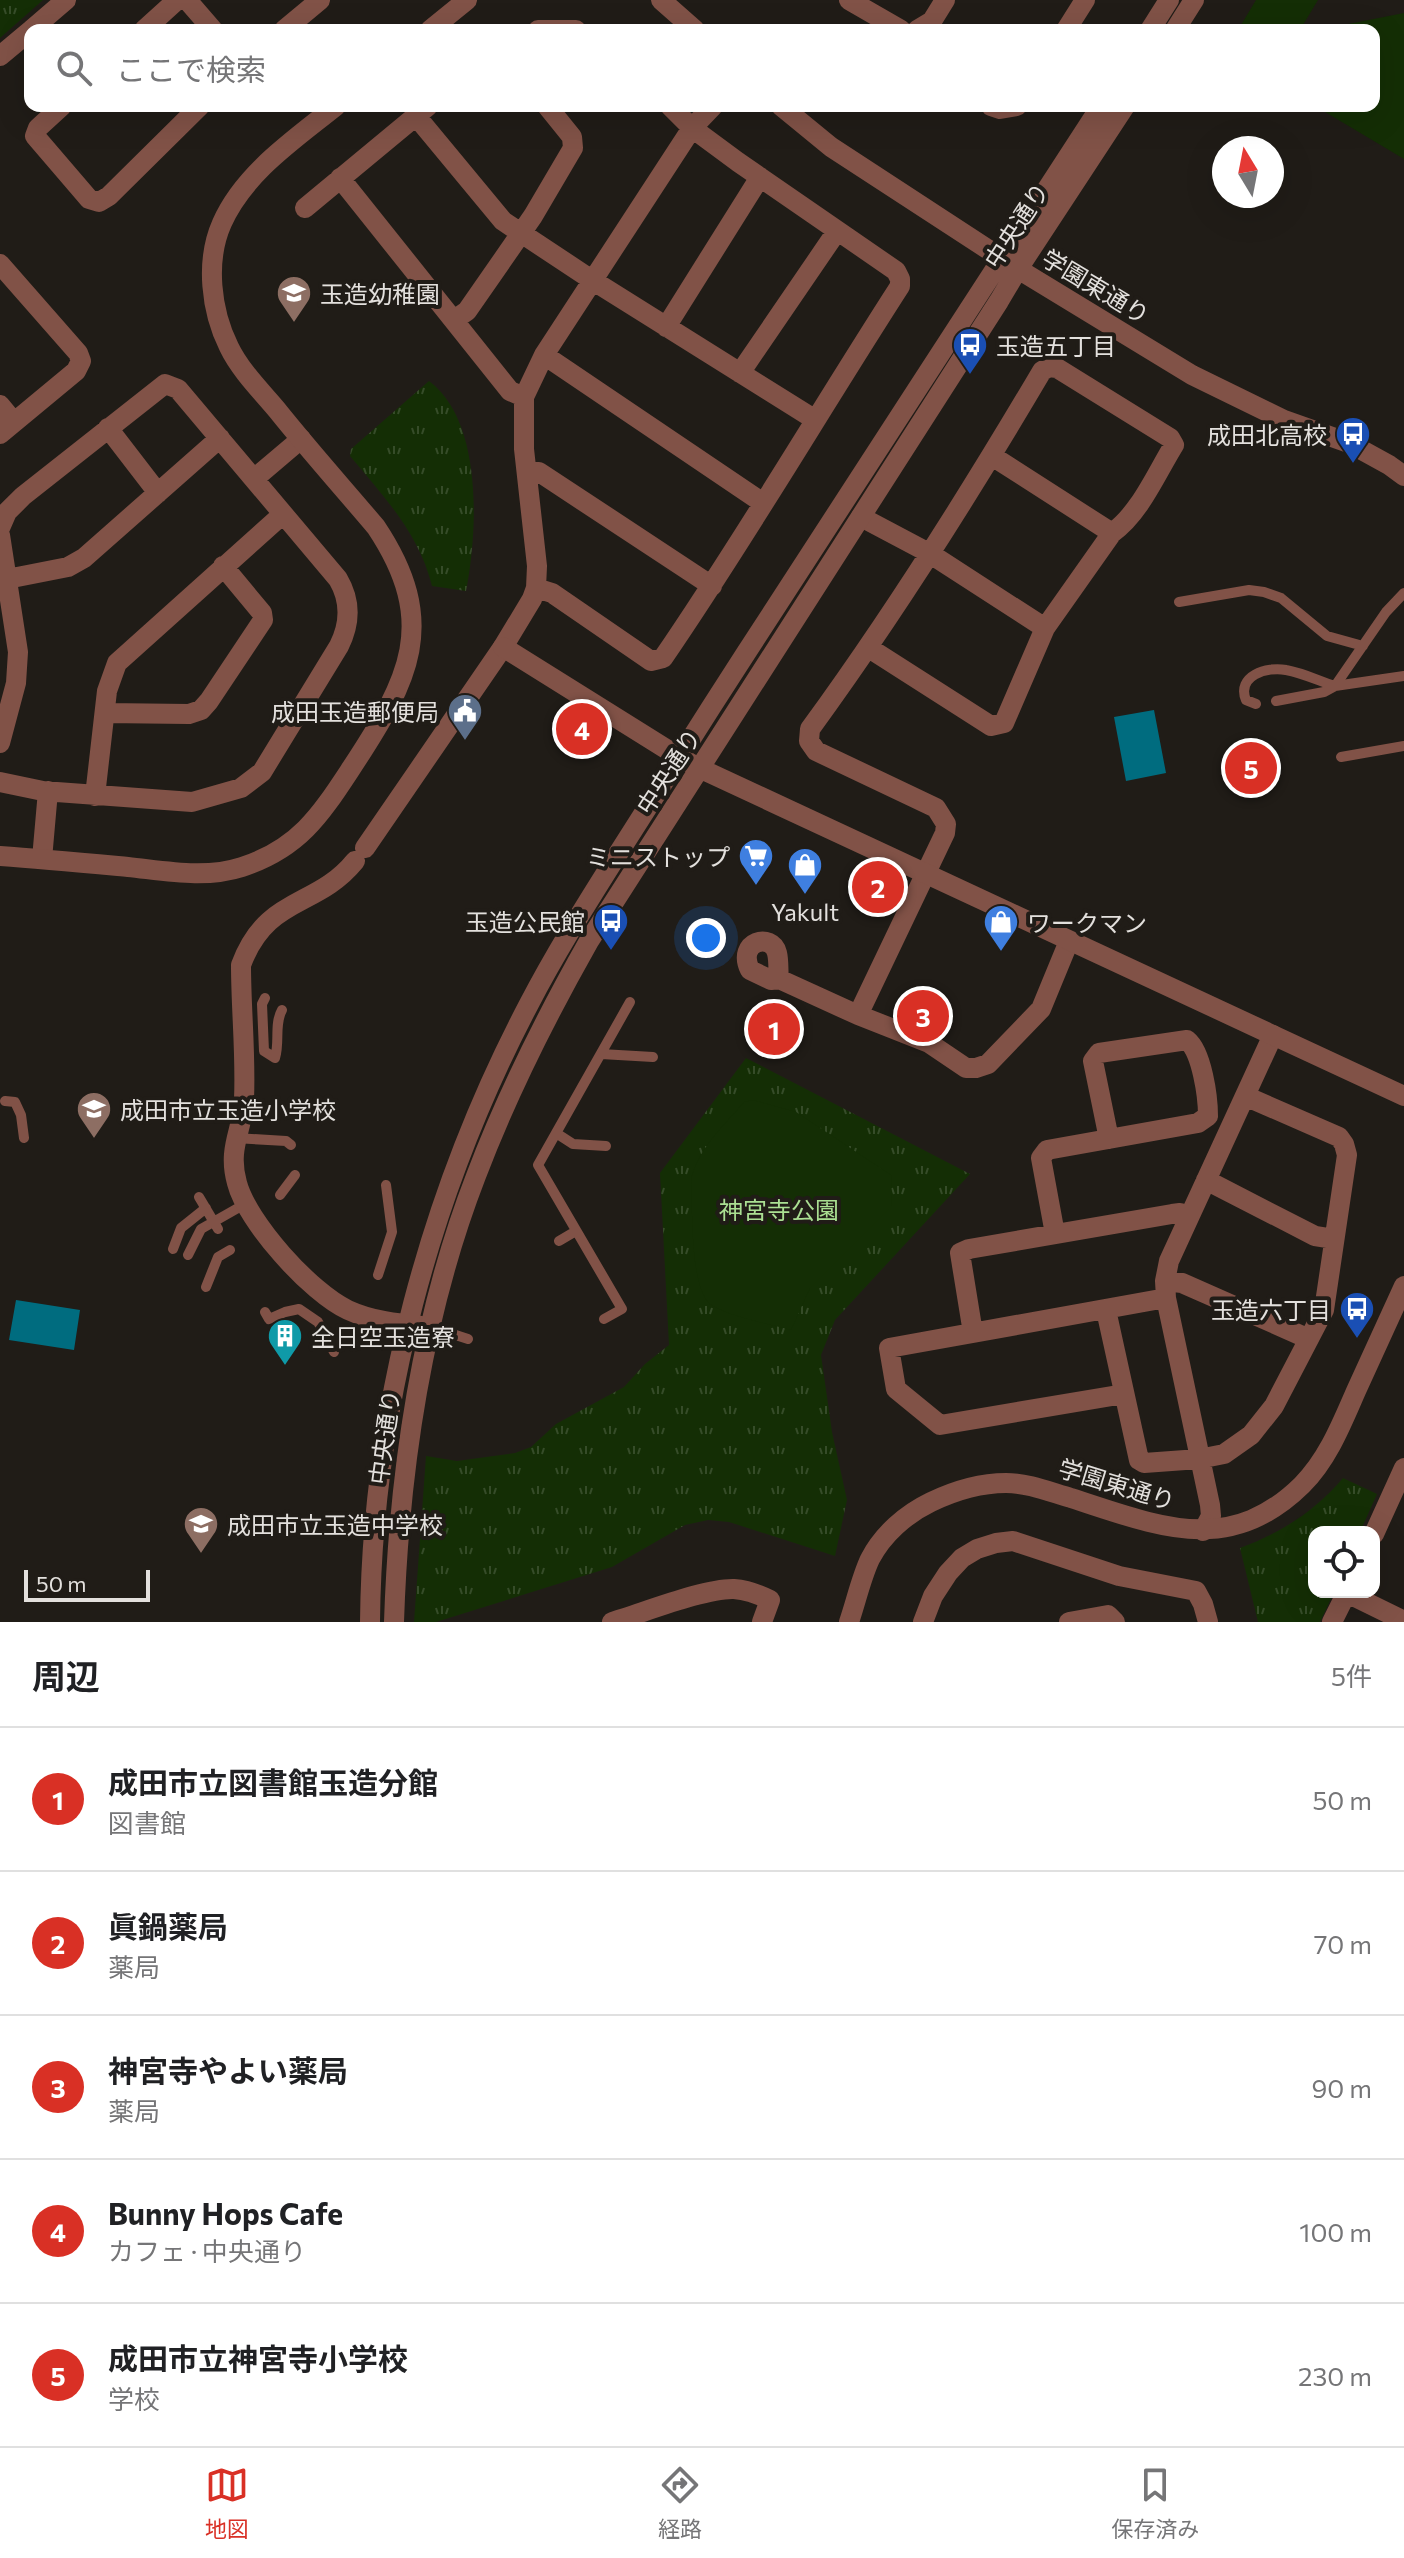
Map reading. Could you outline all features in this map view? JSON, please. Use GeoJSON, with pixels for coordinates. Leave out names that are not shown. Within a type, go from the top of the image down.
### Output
{"type":"FeatureCollection","features":[{"type":"Feature","properties":{"kind":"street"},"geometry":{"type":"LineString","coordinates":[[37,24],[66,0]]}},
{"type":"Feature","properties":{"kind":"street"},"geometry":{"type":"LineString","coordinates":[[151,24],[177,0]]}},
{"type":"Feature","properties":{"kind":"street"},"geometry":{"type":"LineString","coordinates":[[187,0],[208,24]]}},
{"type":"Feature","properties":{"kind":"street"},"geometry":{"type":"LineString","coordinates":[[291,24],[320,0]]}},
{"type":"Feature","properties":{"kind":"street"},"geometry":{"type":"LineString","coordinates":[[437,24],[467,0]]}},
{"type":"Feature","properties":{"kind":"street"},"geometry":{"type":"LineString","coordinates":[[661,0],[688,24]]}},
{"type":"Feature","properties":{"kind":"street"},"geometry":{"type":"LineString","coordinates":[[849,0],[891,24]]}},
{"type":"Feature","properties":{"kind":"street"},"geometry":{"type":"LineString","coordinates":[[927,24],[945,0]]}},
{"type":"Feature","properties":{"kind":"street"},"geometry":{"type":"LineString","coordinates":[[1070,24],[1085,0]]}},
{"type":"Feature","properties":{"kind":"street"},"geometry":{"type":"LineString","coordinates":[[1154,24],[1169,0]]}},
{"type":"Feature","properties":{"kind":"street"},"geometry":{"type":"LineString","coordinates":[[1179,24],[1194,0]]}},
{"type":"Feature","properties":{"kind":"street"},"geometry":{"type":"LineString","coordinates":[[0,56],[24,35]]}},
{"type":"Feature","properties":{"kind":"street"},"geometry":{"type":"LineString","coordinates":[[55,112],[38,128],[35,136],[89,199],[99,202],[109,196],[194,112]]}},
{"type":"Feature","properties":{"kind":"street"},"geometry":{"type":"LineString","coordinates":[[0,856],[202,874],[243,867],[281,849],[318,818],[372,735],[402,681],[407,664],[411,617],[408,595],[392,552],[376,527],[230,351],[216,309],[213,252],[222,222],[244,188],[283,149],[329,112]]}},
{"type":"Feature","properties":{"kind":"street"},"geometry":{"type":"LineString","coordinates":[[305,208],[421,112]]}},
{"type":"Feature","properties":{"kind":"street"},"geometry":{"type":"LineString","coordinates":[[423,112],[503,221],[814,419]]}},
{"type":"Feature","properties":{"kind":"street"},"geometry":{"type":"LineString","coordinates":[[454,320],[467,311],[522,232],[573,148],[572,137],[552,112]]}},
{"type":"Feature","properties":{"kind":"street"},"geometry":{"type":"LineString","coordinates":[[536,588],[552,593],[651,661],[663,658],[712,586],[900,286],[896,271],[692,128],[676,112]]}},
{"type":"Feature","properties":{"kind":"street"},"geometry":{"type":"LineString","coordinates":[[431,1327],[366,1317],[345,1308],[317,1288],[281,1254],[245,1204],[234,1167],[235,1138],[244,1102],[241,965],[249,945],[274,916],[346,873],[503,647],[532,599],[537,566],[522,415],[524,397],[544,355],[592,280],[692,128],[707,112]]}},
{"type":"Feature","properties":{"kind":"street","name":"学園東通り"},"geometry":{"type":"LineString","coordinates":[[788,112],[831,147],[1010,264],[1192,375],[1284,420],[1349,443],[1404,476]]}},
{"type":"Feature","properties":{"kind":"street","name":"中央通り"},"geometry":{"type":"LineString","coordinates":[[394,1622],[403,1477],[431,1327],[451,1248],[475,1178],[544,1019],[589,941],[861,517],[1098,112]]}},
{"type":"Feature","properties":{"kind":"street","name":"中央通り"},"geometry":{"type":"LineString","coordinates":[[370,1622],[381,1473],[399,1367],[431,1241],[455,1171],[500,1062],[529,1003],[568,934],[841,504],[1121,112]]}},
{"type":"Feature","properties":{"kind":"street"},"geometry":{"type":"LineString","coordinates":[[666,327],[760,177]]}},
{"type":"Feature","properties":{"kind":"street"},"geometry":{"type":"LineString","coordinates":[[340,178],[510,391],[524,397]]}},
{"type":"Feature","properties":{"kind":"street"},"geometry":{"type":"LineString","coordinates":[[740,373],[837,231]]}},
{"type":"Feature","properties":{"kind":"street"},"geometry":{"type":"LineString","coordinates":[[0,405],[7,428],[76,371],[81,361],[78,353],[4,278]]}},
{"type":"Feature","properties":{"kind":"street"},"geometry":{"type":"LineString","coordinates":[[544,355],[763,503]]}},
{"type":"Feature","properties":{"kind":"street"},"geometry":{"type":"LineString","coordinates":[[858,1015],[945,833],[946,824],[942,814],[931,805],[816,751],[809,741],[810,729],[869,648],[992,456],[1042,371],[1049,367],[1057,368],[1170,438],[1174,445],[1136,508],[1124,524],[1112,533],[1045,628],[1004,723],[991,726],[869,648]]}},
{"type":"Feature","properties":{"kind":"street"},"geometry":{"type":"LineString","coordinates":[[0,528],[7,512],[23,496],[165,384],[178,389],[338,579],[346,597],[348,624],[339,646],[262,772],[241,788],[192,802],[95,796],[0,782]]}},
{"type":"Feature","properties":{"kind":"street"},"geometry":{"type":"LineString","coordinates":[[108,428],[158,493]]}},
{"type":"Feature","properties":{"kind":"street"},"geometry":{"type":"LineString","coordinates":[[7,579],[68,567],[84,558],[220,438]]}},
{"type":"Feature","properties":{"kind":"street"},"geometry":{"type":"LineString","coordinates":[[254,479],[301,439]]}},
{"type":"Feature","properties":{"kind":"street"},"geometry":{"type":"LineString","coordinates":[[992,456],[1112,533]]}},
{"type":"Feature","properties":{"kind":"street"},"geometry":{"type":"LineString","coordinates":[[527,472],[539,472],[712,586]]}},
{"type":"Feature","properties":{"kind":"street"},"geometry":{"type":"LineString","coordinates":[[95,796],[107,691],[117,663],[283,514]]}},
{"type":"Feature","properties":{"kind":"street"},"geometry":{"type":"LineString","coordinates":[[861,517],[929,553],[1045,628]]}},
{"type":"Feature","properties":{"kind":"street"},"geometry":{"type":"LineString","coordinates":[[0,535],[18,652],[16,683],[0,743]]}},
{"type":"Feature","properties":{"kind":"street"},"geometry":{"type":"LineString","coordinates":[[105,713],[172,716],[201,710],[209,701],[263,620],[262,613],[223,566]]}},
{"type":"Feature","properties":{"kind":"street"},"geometry":{"type":"LineString","coordinates":[[503,647],[701,769],[1404,1096]]}},
{"type":"Feature","properties":{"kind":"street"},"geometry":{"type":"LineString","coordinates":[[42,859],[48,791]]}},
{"type":"Feature","properties":{"kind":"street"},"geometry":{"type":"LineString","coordinates":[[779,979],[929,1043],[966,1068],[988,1064],[1041,1009],[1069,941]]}},
{"type":"Feature","properties":{"kind":"street"},"geometry":{"type":"LineString","coordinates":[[1203,1531],[1211,1516],[1166,1289],[1169,1261],[1273,1035]]}},
{"type":"Feature","properties":{"kind":"street"},"geometry":{"type":"LineString","coordinates":[[1109,1139],[1093,1061],[1099,1053],[1187,1040],[1196,1052],[1208,1116]]}},
{"type":"Feature","properties":{"kind":"street"},"geometry":{"type":"LineString","coordinates":[[1106,1310],[1139,1460],[1144,1463],[1224,1454],[1242,1444],[1260,1426],[1324,1310],[1347,1155],[1339,1137],[1245,1096]]}},
{"type":"Feature","properties":{"kind":"street"},"geometry":{"type":"LineString","coordinates":[[1208,1116],[1230,1128]]}},
{"type":"Feature","properties":{"kind":"street"},"geometry":{"type":"LineString","coordinates":[[1055,1234],[1041,1158],[1047,1150],[1198,1123],[1208,1116]]}},
{"type":"Feature","properties":{"kind":"street"},"geometry":{"type":"LineString","coordinates":[[1206,1180],[1315,1236],[1334,1239]]}},
{"type":"Feature","properties":{"kind":"street"},"geometry":{"type":"LineString","coordinates":[[973,1333],[960,1253],[1180,1213],[1189,1216]]}},
{"type":"Feature","properties":{"kind":"street"},"geometry":{"type":"LineString","coordinates":[[1124,1394],[940,1425],[896,1389],[889,1348],[1106,1310],[1182,1283],[1309,1339]]}},
{"type":"Feature","properties":{"kind":"street","name":"学園東通り"},"geometry":{"type":"LineString","coordinates":[[849,1622],[871,1558],[892,1529],[913,1511],[957,1489],[1010,1483],[1180,1530],[1203,1531],[1241,1523],[1265,1513],[1303,1484],[1318,1466],[1335,1437],[1404,1286]]}},
{"type":"Feature","properties":{"kind":"street"},"geometry":{"type":"LineString","coordinates":[[1380,1526],[1396,1505],[1404,1468]]}},
{"type":"Feature","properties":{"kind":"street"},"geometry":{"type":"LineString","coordinates":[[923,1622],[933,1596],[962,1558],[977,1549],[1013,1541],[1119,1576],[1196,1591],[1208,1622]]}},
{"type":"Feature","properties":{"kind":"street"},"geometry":{"type":"LineString","coordinates":[[612,1622],[707,1593],[732,1589],[752,1591],[770,1600],[762,1622]]}},
{"type":"Feature","properties":{"kind":"street"},"geometry":{"type":"LineString","coordinates":[[1332,1622],[1344,1598]]}},
{"type":"Feature","properties":{"kind":"street"},"geometry":{"type":"LineString","coordinates":[[1359,1598],[1404,1621]]}},
{"type":"Feature","properties":{"kind":"street"},"geometry":{"type":"LineString","coordinates":[[1069,1622],[1108,1615],[1115,1622]]}},
{"type":"Feature","properties":{"kind":"lane"},"geometry":{"type":"LineString","coordinates":[[841,504],[861,517]]}},
{"type":"Feature","properties":{"kind":"lane"},"geometry":{"type":"LineString","coordinates":[[1179,602],[1249,590],[1264,592],[1281,598],[1327,636],[1363,646]]}},
{"type":"Feature","properties":{"kind":"lane"},"geometry":{"type":"LineString","coordinates":[[1335,686],[1386,612],[1404,593]]}},
{"type":"Feature","properties":{"kind":"lane"},"geometry":{"type":"LineString","coordinates":[[1256,704],[1246,700],[1242,692],[1245,681],[1255,674],[1284,669],[1335,686]]}},
{"type":"Feature","properties":{"kind":"lane"},"geometry":{"type":"LineString","coordinates":[[1276,701],[1324,692],[1335,686],[1404,676]]}},
{"type":"Feature","properties":{"kind":"lane"},"geometry":{"type":"LineString","coordinates":[[1341,757],[1404,746]]}},
{"type":"Feature","properties":{"kind":"lane"},"geometry":{"type":"LineString","coordinates":[[265,998],[262,1004],[264,1051],[275,1058],[277,1020],[282,1010]]}},
{"type":"Feature","properties":{"kind":"lane"},"geometry":{"type":"LineString","coordinates":[[604,1319],[622,1309],[538,1165],[630,1002]]}},
{"type":"Feature","properties":{"kind":"lane"},"geometry":{"type":"LineString","coordinates":[[601,1054],[653,1057]]}},
{"type":"Feature","properties":{"kind":"lane"},"geometry":{"type":"LineString","coordinates":[[5,1101],[15,1102],[21,1115],[24,1138]]}},
{"type":"Feature","properties":{"kind":"lane"},"geometry":{"type":"LineString","coordinates":[[556,1133],[573,1144],[606,1146]]}},
{"type":"Feature","properties":{"kind":"lane"},"geometry":{"type":"LineString","coordinates":[[235,1138],[286,1141],[291,1145]]}},
{"type":"Feature","properties":{"kind":"lane"},"geometry":{"type":"LineString","coordinates":[[280,1195],[295,1175]]}},
{"type":"Feature","properties":{"kind":"lane"},"geometry":{"type":"LineString","coordinates":[[378,1275],[392,1232],[386,1185]]}},
{"type":"Feature","properties":{"kind":"lane"},"geometry":{"type":"LineString","coordinates":[[199,1197],[216,1225]]}},
{"type":"Feature","properties":{"kind":"lane"},"geometry":{"type":"LineString","coordinates":[[188,1255],[201,1229],[216,1225],[245,1204]]}},
{"type":"Feature","properties":{"kind":"lane"},"geometry":{"type":"LineString","coordinates":[[173,1249],[181,1228],[206,1208]]}},
{"type":"Feature","properties":{"kind":"lane"},"geometry":{"type":"LineString","coordinates":[[559,1241],[576,1231]]}},
{"type":"Feature","properties":{"kind":"lane"},"geometry":{"type":"LineString","coordinates":[[206,1287],[218,1257],[230,1250]]}},
{"type":"Feature","properties":{"kind":"lane"},"geometry":{"type":"LineString","coordinates":[[265,1312],[269,1319],[299,1309],[318,1322],[334,1352]]}},
{"type":"Feature","properties":{"kind":"lane"},"geometry":{"type":"LineString","coordinates":[[431,1327],[468,1339]]}},
{"type":"Feature","properties":{"kind":"green space"},"geometry":{"type":"Polygon","coordinates":[[[0,0],[43,0],[0,38],[0,0]]]}},
{"type":"Feature","properties":{"kind":"green space"},"geometry":{"type":"Polygon","coordinates":[[[1256,0],[1318,0],[1304,24],[1242,24],[1256,0]]]}},
{"type":"Feature","properties":{"kind":"green space"},"geometry":{"type":"Polygon","coordinates":[[[1404,13],[1404,159],[1325,112],[1380,112],[1380,24],[1348,24],[1404,13]]]}},
{"type":"Feature","properties":{"kind":"green space"},"geometry":{"type":"Polygon","coordinates":[[[429,381],[447,399],[468,449],[474,509],[466,591],[432,586],[409,532],[350,456],[351,449],[429,381]]]}},
{"type":"Feature","properties":{"kind":"green space","name":"神宮寺公園"},"geometry":{"type":"Polygon","coordinates":[[[746,1058],[970,1174],[835,1320],[821,1355],[832,1432],[847,1500],[835,1556],[729,1522],[708,1520],[685,1525],[612,1567],[436,1622],[414,1622],[426,1456],[457,1461],[515,1453],[531,1447],[556,1424],[624,1387],[645,1364],[669,1345],[660,1173],[746,1058]]]}},
{"type":"Feature","properties":{"kind":"green space"},"geometry":{"type":"Polygon","coordinates":[[[753,1100],[796,1112],[891,1175],[892,1206],[810,1288],[791,1330],[740,1317],[713,1306],[705,1298],[696,1268],[691,1180],[694,1168],[720,1129],[744,1102],[753,1100]]]}},
{"type":"Feature","properties":{"kind":"green space"},"geometry":{"type":"Polygon","coordinates":[[[1343,1478],[1377,1494],[1363,1526],[1308,1526],[1308,1598],[1331,1598],[1320,1622],[1258,1622],[1240,1548],[1296,1520],[1321,1501],[1343,1478]]]}},
{"type":"Feature","properties":{"kind":"water"},"geometry":{"type":"Polygon","coordinates":[[[1154,710],[1166,773],[1126,781],[1114,717],[1154,710]]]}},
{"type":"Feature","properties":{"kind":"water"},"geometry":{"type":"Polygon","coordinates":[[[16,1300],[80,1310],[74,1350],[9,1340],[16,1300]]]}},
{"type":"Feature","properties":{"kind":"place","name":"玉造幼稚園"},"geometry":{"type":"Point","coordinates":[294,324]}},
{"type":"Feature","properties":{"kind":"place","name":"玉造五丁目"},"geometry":{"type":"Point","coordinates":[970,376]}},
{"type":"Feature","properties":{"kind":"place","name":"成田北高校"},"geometry":{"type":"Point","coordinates":[1353,465]}},
{"type":"Feature","properties":{"kind":"place","name":"Bunny Hops Cafe"},"geometry":{"type":"Point","coordinates":[582,729]}},
{"type":"Feature","properties":{"kind":"place","name":"成田玉造郵便局"},"geometry":{"type":"Point","coordinates":[465,742]}},
{"type":"Feature","properties":{"kind":"place","name":"成田市立神宮寺小学校"},"geometry":{"type":"Point","coordinates":[1251,768]}},
{"type":"Feature","properties":{"kind":"place","name":"ミニストップ"},"geometry":{"type":"Point","coordinates":[756,887]}},
{"type":"Feature","properties":{"kind":"place","name":"眞鍋薬局"},"geometry":{"type":"Point","coordinates":[878,887]}},
{"type":"Feature","properties":{"kind":"place","name":"Yakult"},"geometry":{"type":"Point","coordinates":[805,896]}},
{"type":"Feature","properties":{"kind":"place","name":"玉造公民館"},"geometry":{"type":"Point","coordinates":[611,952]}},
{"type":"Feature","properties":{"kind":"place","name":"ワークマン"},"geometry":{"type":"Point","coordinates":[1001,953]}},
{"type":"Feature","properties":{"kind":"place","name":"神宮寺やよい薬局"},"geometry":{"type":"Point","coordinates":[923,1016]}},
{"type":"Feature","properties":{"kind":"place","name":"成田市立図書館玉造分館"},"geometry":{"type":"Point","coordinates":[774,1029]}},
{"type":"Feature","properties":{"kind":"place","name":"成田市立玉造小学校"},"geometry":{"type":"Point","coordinates":[94,1140]}},
{"type":"Feature","properties":{"kind":"place","name":"玉造六丁目"},"geometry":{"type":"Point","coordinates":[1357,1340]}},
{"type":"Feature","properties":{"kind":"place","name":"全日空玉造寮"},"geometry":{"type":"Point","coordinates":[285,1367]}},
{"type":"Feature","properties":{"kind":"place","name":"成田市立玉造中学校"},"geometry":{"type":"Point","coordinates":[201,1555]}}]}
